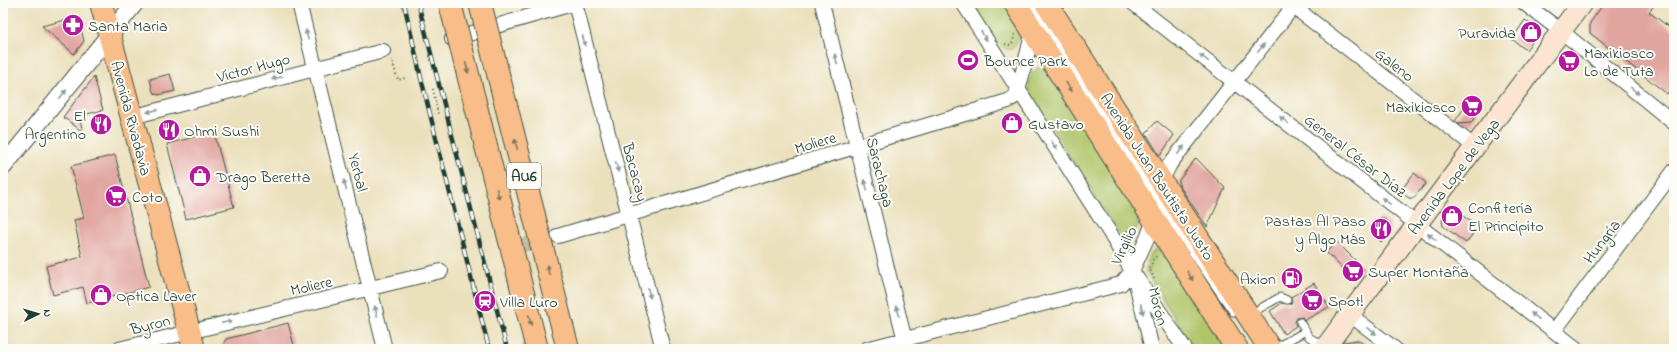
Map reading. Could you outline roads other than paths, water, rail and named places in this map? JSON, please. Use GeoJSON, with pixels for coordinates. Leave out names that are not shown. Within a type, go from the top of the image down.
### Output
{"type":"FeatureCollection","features":[{"type":"Feature","properties":{"kind":"main road","name":"Avenida Rivadavia"},"geometry":{"type":"LineString","coordinates":[[101,3],[192,340]]}},
{"type":"Feature","properties":{"kind":"main road","name":"AU6"},"geometry":{"type":"LineString","coordinates":[[450,3],[537,349]]}},
{"type":"Feature","properties":{"kind":"main road","name":"AU6"},"geometry":{"type":"LineString","coordinates":[[480,3],[568,349]]}},
{"type":"Feature","properties":{"kind":"main road","name":"Avenida Juan Bautista Justo"},"geometry":{"type":"LineString","coordinates":[[1015,3],[1024,30],[1158,201],[1242,316],[1270,349]]}},
{"type":"Feature","properties":{"kind":"main road","name":"Avenida Juan Bautista Justo"},"geometry":{"type":"LineString","coordinates":[[1046,3],[1158,201],[1236,349]]}},
{"type":"Feature","properties":{"kind":"main road","name":"Avenida Lope de Vega"},"geometry":{"type":"LineString","coordinates":[[1324,348],[1582,3]]}},
{"type":"Feature","properties":{"kind":"street"},"geometry":{"type":"LineString","coordinates":[[3,167],[136,3]]}},
{"type":"Feature","properties":{"kind":"street","name":"Yerbal"},"geometry":{"type":"LineString","coordinates":[[299,3],[385,349]]}},
{"type":"Feature","properties":{"kind":"street"},"geometry":{"type":"LineString","coordinates":[[449,40],[575,3]]}},
{"type":"Feature","properties":{"kind":"street","name":"Bacacay"},"geometry":{"type":"LineString","coordinates":[[575,3],[663,349]]}},
{"type":"Feature","properties":{"kind":"street","name":"Sarachaga"},"geometry":{"type":"LineString","coordinates":[[822,3],[906,344]]}},
{"type":"Feature","properties":{"kind":"street"},"geometry":{"type":"LineString","coordinates":[[963,3],[1110,233],[1132,271],[1185,349]]}},
{"type":"Feature","properties":{"kind":"street","name":"General César Díaz"},"geometry":{"type":"LineString","coordinates":[[1133,3],[1577,349]]}},
{"type":"Feature","properties":{"kind":"street"},"geometry":{"type":"LineString","coordinates":[[1524,3],[1561,31],[1674,123]]}},
{"type":"Feature","properties":{"kind":"street","name":"Virgilio"},"geometry":{"type":"LineString","coordinates":[[866,349],[906,344],[1121,284],[1132,271],[1170,164],[1295,5]]}},
{"type":"Feature","properties":{"kind":"street","name":"Galeno"},"geometry":{"type":"LineString","coordinates":[[1295,5],[1475,147]]}},
{"type":"Feature","properties":{"kind":"street"},"geometry":{"type":"LineString","coordinates":[[1018,91],[1024,30]]}},
{"type":"Feature","properties":{"kind":"street","name":"Víctor Hugo"},"geometry":{"type":"LineString","coordinates":[[132,116],[383,51]]}},
{"type":"Feature","properties":{"kind":"street","name":"Moliere"},"geometry":{"type":"LineString","coordinates":[[558,236],[857,147],[1008,100],[1014,97],[1018,91]]}},
{"type":"Feature","properties":{"kind":"street","name":"Hungría"},"geometry":{"type":"LineString","coordinates":[[1554,331],[1674,172]]}},
{"type":"Feature","properties":{"kind":"street","name":"Moliere"},"geometry":{"type":"LineString","coordinates":[[192,340],[371,288],[441,271]]}},
{"type":"Feature","properties":{"kind":"street","name":"Morón"},"geometry":{"type":"LineString","coordinates":[[1132,271],[1152,349]]}},
{"type":"Feature","properties":{"kind":"street"},"geometry":{"type":"LineString","coordinates":[[1350,314],[1395,349]]}},
{"type":"Feature","properties":{"kind":"street","name":"Byron"},"geometry":{"type":"LineString","coordinates":[[119,349],[192,340]]}},
{"type":"Feature","properties":{"kind":"lane"},"geometry":{"type":"LineString","coordinates":[[1032,3],[1158,201]]}},
{"type":"Feature","properties":{"kind":"lane"},"geometry":{"type":"LineString","coordinates":[[1242,316],[1280,297],[1287,300]]}},
{"type":"Feature","properties":{"kind":"lane"},"geometry":{"type":"LineString","coordinates":[[1300,322],[1310,338],[1324,348]]}},
{"type":"Feature","properties":{"kind":"lane"},"geometry":{"type":"LineString","coordinates":[[1276,349],[1278,346],[1306,331]]}},
{"type":"Feature","properties":{"kind":"tunnel"},"geometry":{"type":"LineString","coordinates":[[520,246],[548,238]]}},
{"type":"Feature","properties":{"kind":"railway"},"geometry":{"type":"LineString","coordinates":[[404,3],[421,78],[489,349]]}},
{"type":"Feature","properties":{"kind":"railway"},"geometry":{"type":"LineString","coordinates":[[418,3],[507,349]]}},
{"type":"Feature","properties":{"kind":"place","name":"Santa Maria"},"geometry":{"type":"Point","coordinates":[73,25]}},
{"type":"Feature","properties":{"kind":"place","name":"Puravida"},"geometry":{"type":"Point","coordinates":[1531,32]}},
{"type":"Feature","properties":{"kind":"place","name":"Bounce Park"},"geometry":{"type":"Point","coordinates":[968,60]}},
{"type":"Feature","properties":{"kind":"place","name":"Maxikiosco Lo de Tuta"},"geometry":{"type":"Point","coordinates":[1569,61]}},
{"type":"Feature","properties":{"kind":"place","name":"Maxikiosco"},"geometry":{"type":"Point","coordinates":[1472,106]}},
{"type":"Feature","properties":{"kind":"place","name":"Gustavo"},"geometry":{"type":"Point","coordinates":[1012,123]}},
{"type":"Feature","properties":{"kind":"place","name":"El Argentino"},"geometry":{"type":"Point","coordinates":[101,124]}},
{"type":"Feature","properties":{"kind":"place","name":"Ohmi Sushi"},"geometry":{"type":"Point","coordinates":[169,130]}},
{"type":"Feature","properties":{"kind":"place","name":"Drago Beretta"},"geometry":{"type":"Point","coordinates":[200,176]}},
{"type":"Feature","properties":{"kind":"place","name":"Coto"},"geometry":{"type":"Point","coordinates":[116,196]}},
{"type":"Feature","properties":{"kind":"place","name":"Confitería El Principito"},"geometry":{"type":"Point","coordinates":[1452,216]}},
{"type":"Feature","properties":{"kind":"place","name":"Pastas Al Paso y Algo Más"},"geometry":{"type":"Point","coordinates":[1381,229]}},
{"type":"Feature","properties":{"kind":"place","name":"Super Montaña"},"geometry":{"type":"Point","coordinates":[1353,271]}},
{"type":"Feature","properties":{"kind":"place","name":"Axion"},"geometry":{"type":"Point","coordinates":[1292,278]}},
{"type":"Feature","properties":{"kind":"place","name":"Optica Laver"},"geometry":{"type":"Point","coordinates":[101,295]}},
{"type":"Feature","properties":{"kind":"place","name":"Spot!"},"geometry":{"type":"Point","coordinates":[1312,300]}},
{"type":"Feature","properties":{"kind":"place","name":"Villa Luro"},"geometry":{"type":"Point","coordinates":[485,301]}}]}
